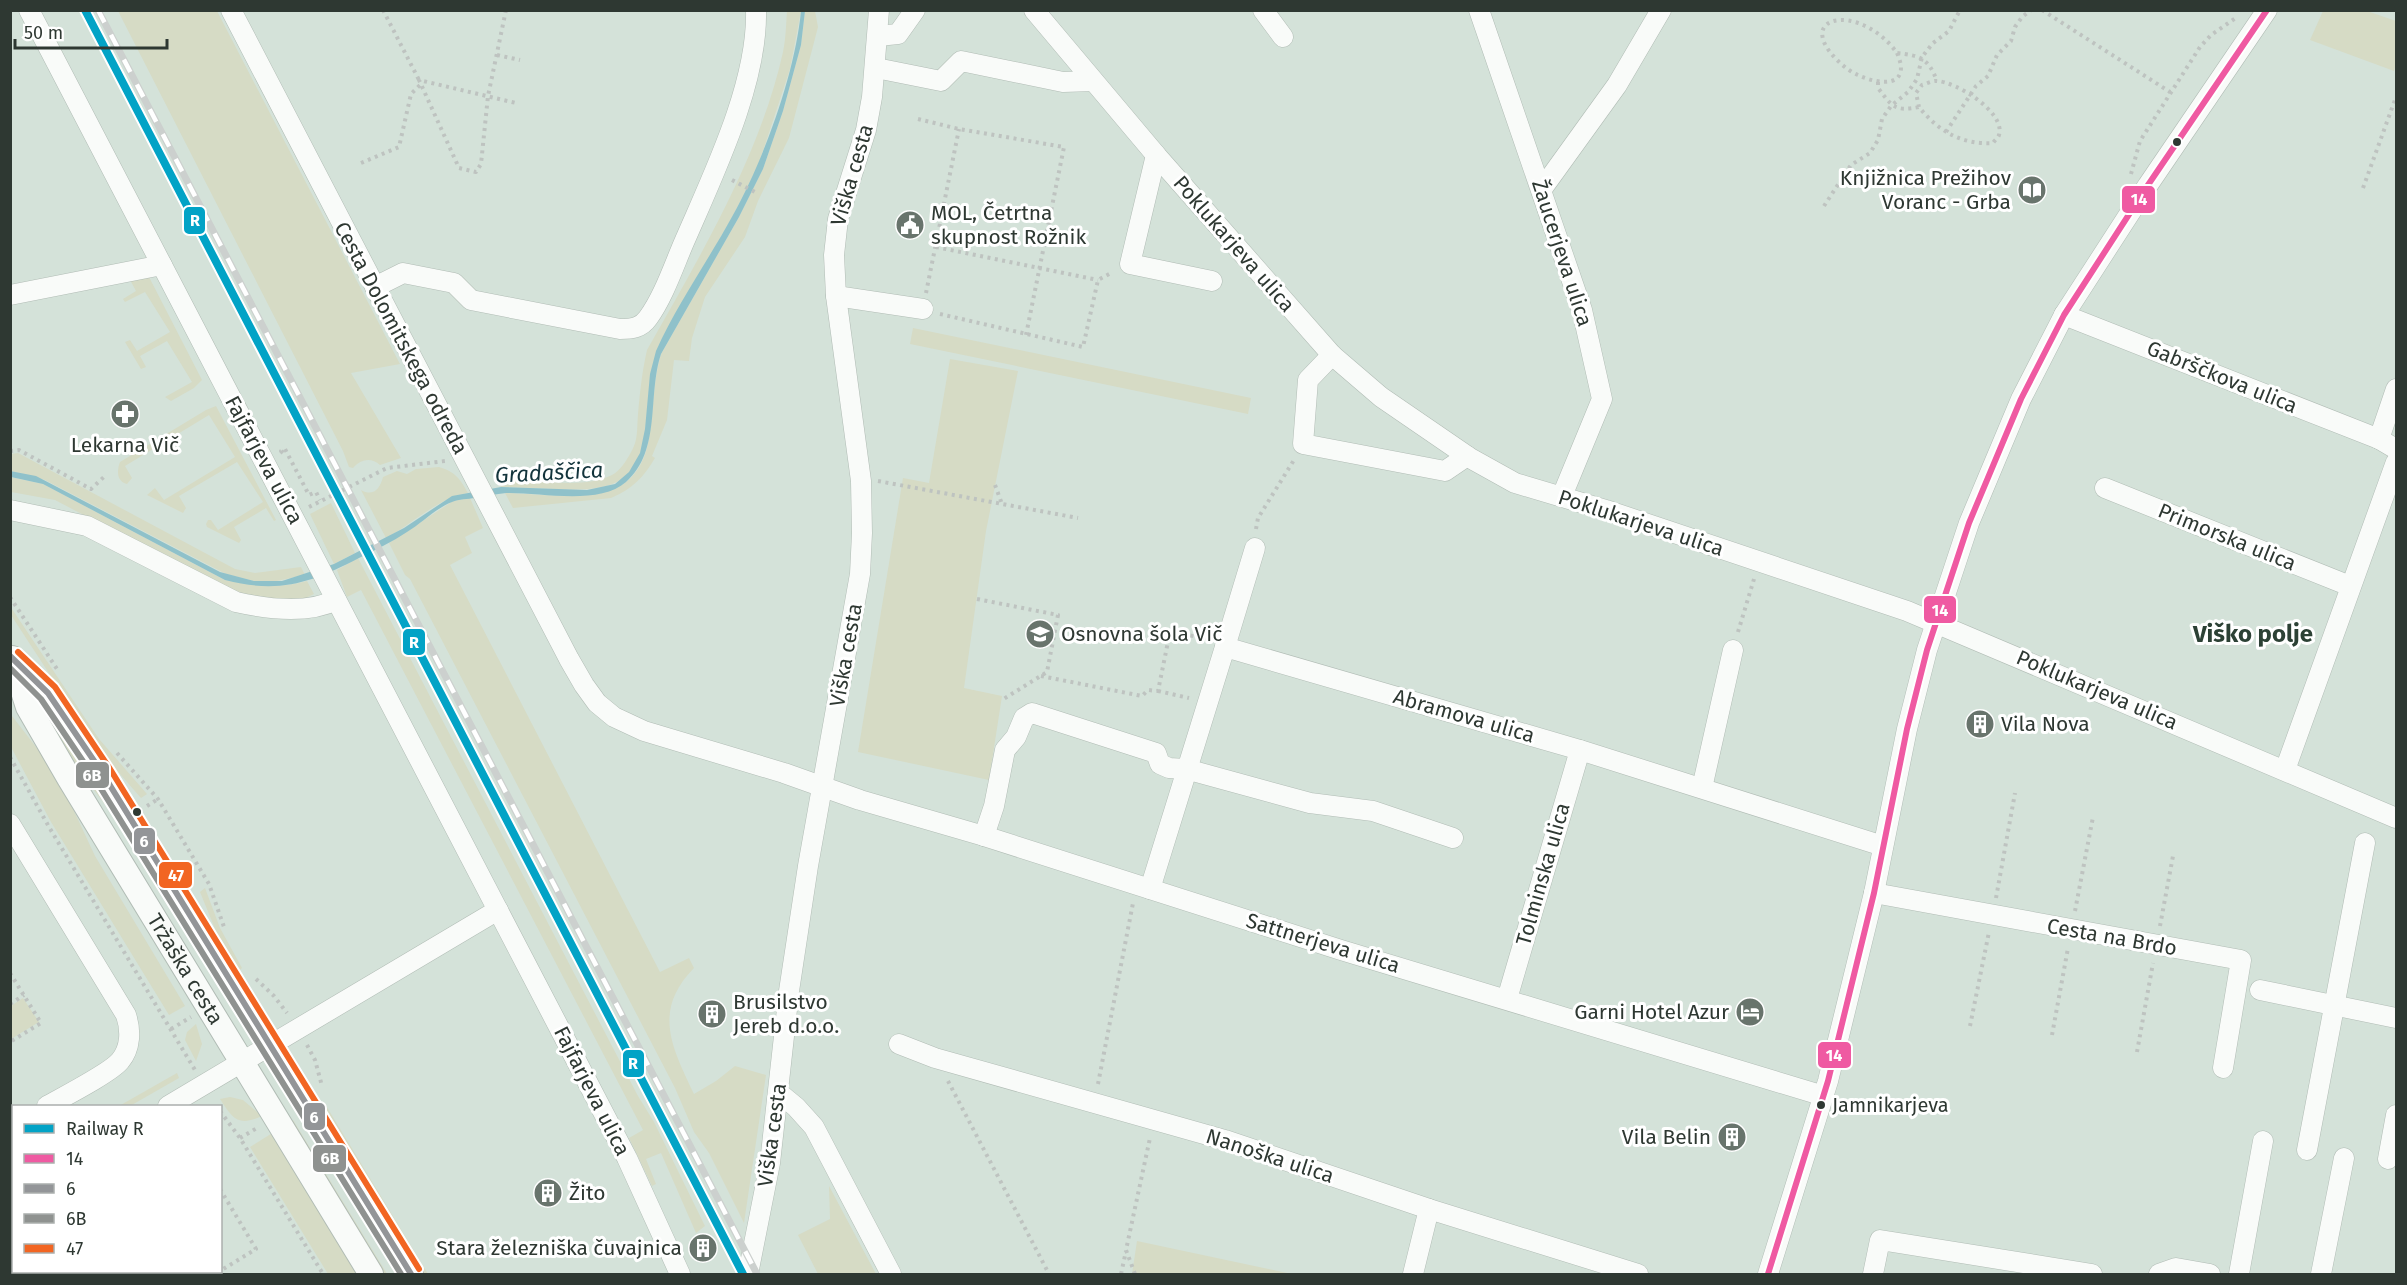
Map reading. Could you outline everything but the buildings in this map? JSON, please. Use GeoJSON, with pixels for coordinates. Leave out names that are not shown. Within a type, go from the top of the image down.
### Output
{"type":"FeatureCollection","features":[{"type":"Feature","properties":{"kind":"main road","name":"Tržaška cesta"},"geometry":{"type":"LineString","coordinates":[[11,657],[48,693],[80,738],[411,1275]]}},
{"type":"Feature","properties":{"kind":"main road","name":"Tržaška cesta"},"geometry":{"type":"LineString","coordinates":[[11,657],[28,706],[75,788],[371,1275]]}},
{"type":"Feature","properties":{"kind":"street","name":"Fajfarjeva ulica"},"geometry":{"type":"LineString","coordinates":[[28,10],[627,1158],[680,1275]]}},
{"type":"Feature","properties":{"kind":"street","name":"Cesta Dolomitskega odreda"},"geometry":{"type":"LineString","coordinates":[[231,10],[462,455],[578,675],[591,695],[605,710],[624,723],[654,735],[823,787]]}},
{"type":"Feature","properties":{"kind":"street"},"geometry":{"type":"LineString","coordinates":[[375,287],[403,273],[454,283],[471,300],[620,329],[635,329],[647,319],[668,279],[728,135],[749,71],[756,26],[756,10]]}},
{"type":"Feature","properties":{"kind":"street","name":"Viška cesta"},"geometry":{"type":"LineString","coordinates":[[748,1275],[764,1196],[779,1093],[789,991],[808,866],[860,574],[861,481],[836,296],[835,237],[866,130],[876,68],[879,10]]}},
{"type":"Feature","properties":{"kind":"street"},"geometry":{"type":"LineString","coordinates":[[878,36],[898,34],[915,10]]}},
{"type":"Feature","properties":{"kind":"street","name":"Poklukarjeva ulica"},"geometry":{"type":"LineString","coordinates":[[1034,10],[1156,155],[1332,355],[1381,397],[1467,456],[1515,483],[1562,496],[1760,561],[1936,622],[2397,818]]}},
{"type":"Feature","properties":{"kind":"street"},"geometry":{"type":"LineString","coordinates":[[1263,10],[1283,36]]}},
{"type":"Feature","properties":{"kind":"street","name":"Žaucerjeva ulica"},"geometry":{"type":"LineString","coordinates":[[1479,10],[1582,310],[1602,399],[1562,496]]}},
{"type":"Feature","properties":{"kind":"street"},"geometry":{"type":"LineString","coordinates":[[1542,189],[1617,85],[1661,10]]}},
{"type":"Feature","properties":{"kind":"street"},"geometry":{"type":"LineString","coordinates":[[1768,1275],[1824,1096],[1874,893],[1907,729],[1936,622],[1998,450],[2064,315],[2148,185],[2267,10]]}},
{"type":"Feature","properties":{"kind":"street"},"geometry":{"type":"LineString","coordinates":[[876,68],[941,81],[960,61],[1063,82],[1093,81]]}},
{"type":"Feature","properties":{"kind":"street"},"geometry":{"type":"LineString","coordinates":[[1156,155],[1130,264],[1212,281]]}},
{"type":"Feature","properties":{"kind":"street"},"geometry":{"type":"LineString","coordinates":[[10,295],[162,265]]}},
{"type":"Feature","properties":{"kind":"street"},"geometry":{"type":"LineString","coordinates":[[836,296],[923,309]]}},
{"type":"Feature","properties":{"kind":"street","name":"Gabrščkova ulica"},"geometry":{"type":"LineString","coordinates":[[2064,315],[2379,439],[2397,449]]}},
{"type":"Feature","properties":{"kind":"street"},"geometry":{"type":"LineString","coordinates":[[1332,355],[1308,380],[1304,444],[1445,471],[1467,456]]}},
{"type":"Feature","properties":{"kind":"street"},"geometry":{"type":"LineString","coordinates":[[2379,439],[2397,389]]}},
{"type":"Feature","properties":{"kind":"street"},"geometry":{"type":"LineString","coordinates":[[2285,770],[2397,462]]}},
{"type":"Feature","properties":{"kind":"street","name":"Primorska ulica"},"geometry":{"type":"LineString","coordinates":[[2105,488],[2350,586]]}},
{"type":"Feature","properties":{"kind":"street"},"geometry":{"type":"LineString","coordinates":[[10,510],[87,526],[236,602],[254,606],[309,608],[325,605],[333,593]]}},
{"type":"Feature","properties":{"kind":"street"},"geometry":{"type":"LineString","coordinates":[[1143,886],[1186,769],[1256,548]]}},
{"type":"Feature","properties":{"kind":"street","name":"Abramova ulica"},"geometry":{"type":"LineString","coordinates":[[1227,642],[1883,846]]}},
{"type":"Feature","properties":{"kind":"street"},"geometry":{"type":"LineString","coordinates":[[1702,788],[1733,650]]}},
{"type":"Feature","properties":{"kind":"street"},"geometry":{"type":"LineString","coordinates":[[984,836],[994,806],[1005,750],[1016,737],[1024,718],[1032,713],[1156,753],[1160,764],[1169,768],[1186,769],[1310,803],[1373,811],[1453,838]]}},
{"type":"Feature","properties":{"kind":"street","name":"Tolminska ulica"},"geometry":{"type":"LineString","coordinates":[[1506,999],[1580,750]]}},
{"type":"Feature","properties":{"kind":"street","name":"Sattnerjeva ulica"},"geometry":{"type":"LineString","coordinates":[[823,787],[1341,950],[1824,1096]]}},
{"type":"Feature","properties":{"kind":"street"},"geometry":{"type":"LineString","coordinates":[[10,824],[126,1015],[129,1026],[128,1043],[120,1061],[50,1105]]}},
{"type":"Feature","properties":{"kind":"street"},"geometry":{"type":"LineString","coordinates":[[2307,1150],[2333,1004],[2366,843]]}},
{"type":"Feature","properties":{"kind":"street","name":"Cesta na Brdo"},"geometry":{"type":"LineString","coordinates":[[1874,893],[2241,960],[2223,1068]]}},
{"type":"Feature","properties":{"kind":"street"},"geometry":{"type":"LineString","coordinates":[[171,1105],[498,910]]}},
{"type":"Feature","properties":{"kind":"street"},"geometry":{"type":"LineString","coordinates":[[2260,990],[2397,1018]]}},
{"type":"Feature","properties":{"kind":"street","name":"Nanoška ulica"},"geometry":{"type":"LineString","coordinates":[[899,1044],[935,1058],[1224,1140],[1429,1209],[1638,1275]]}},
{"type":"Feature","properties":{"kind":"street"},"geometry":{"type":"LineString","coordinates":[[779,1093],[796,1107],[814,1127],[891,1275]]}},
{"type":"Feature","properties":{"kind":"street"},"geometry":{"type":"LineString","coordinates":[[2388,1159],[2397,1115]]}},
{"type":"Feature","properties":{"kind":"street"},"geometry":{"type":"LineString","coordinates":[[2238,1275],[2263,1141]]}},
{"type":"Feature","properties":{"kind":"street"},"geometry":{"type":"LineString","coordinates":[[2321,1275],[2344,1158]]}},
{"type":"Feature","properties":{"kind":"street"},"geometry":{"type":"LineString","coordinates":[[1413,1275],[1429,1209]]}},
{"type":"Feature","properties":{"kind":"street"},"geometry":{"type":"LineString","coordinates":[[1873,1275],[1880,1240],[2092,1275]]}},
{"type":"Feature","properties":{"kind":"street"},"geometry":{"type":"LineString","coordinates":[[2159,1275],[2176,1268],[2210,1275]]}},
{"type":"Feature","properties":{"kind":"path"},"geometry":{"type":"LineString","coordinates":[[383,10],[459,168],[476,172],[481,164],[488,96],[506,10]]}},
{"type":"Feature","properties":{"kind":"path"},"geometry":{"type":"LineString","coordinates":[[1824,206],[1851,165],[1870,153],[1878,140],[1882,119],[1891,106],[1908,92],[1917,80],[1922,57],[1933,43],[1949,32],[1960,10]]}},
{"type":"Feature","properties":{"kind":"path"},"geometry":{"type":"LineString","coordinates":[[1946,132],[1976,86],[1988,76],[1996,54],[2011,41],[2015,27],[2031,10]]}},
{"type":"Feature","properties":{"kind":"path"},"geometry":{"type":"LineString","coordinates":[[2042,10],[2170,92]]}},
{"type":"Feature","properties":{"kind":"path"},"geometry":{"type":"LineString","coordinates":[[1836,19],[1858,23],[1890,43],[1897,53],[1902,64],[1902,74],[1896,80],[1878,82],[1848,70],[1832,55],[1822,41],[1822,31],[1828,22],[1836,19]]}},
{"type":"Feature","properties":{"kind":"path"},"geometry":{"type":"LineString","coordinates":[[1897,53],[1922,57],[1931,66],[1937,81]]}},
{"type":"Feature","properties":{"kind":"path"},"geometry":{"type":"LineString","coordinates":[[496,55],[520,60]]}},
{"type":"Feature","properties":{"kind":"path"},"geometry":{"type":"LineString","coordinates":[[1937,81],[1971,94],[1983,104],[1999,127],[1999,135],[1993,143],[1964,141],[1946,132],[1930,121],[1919,107],[1916,93],[1922,85],[1937,81]]}},
{"type":"Feature","properties":{"kind":"path"},"geometry":{"type":"LineString","coordinates":[[1878,82],[1878,88],[1891,106],[1902,109],[1919,107]]}},
{"type":"Feature","properties":{"kind":"path"},"geometry":{"type":"LineString","coordinates":[[419,83],[516,103]]}},
{"type":"Feature","properties":{"kind":"path"},"geometry":{"type":"LineString","coordinates":[[361,163],[399,147],[411,94],[419,83]]}},
{"type":"Feature","properties":{"kind":"path"},"geometry":{"type":"LineString","coordinates":[[2363,188],[2397,97]]}},
{"type":"Feature","properties":{"kind":"path"},"geometry":{"type":"LineString","coordinates":[[918,119],[959,129],[1064,147],[1026,335]]}},
{"type":"Feature","properties":{"kind":"path"},"geometry":{"type":"LineString","coordinates":[[959,129],[923,309],[1083,347],[1098,280]]}},
{"type":"Feature","properties":{"kind":"path"},"geometry":{"type":"LineString","coordinates":[[743,186],[755,192]]}},
{"type":"Feature","properties":{"kind":"path"},"geometry":{"type":"LineString","coordinates":[[936,248],[1098,280],[1130,264]]}},
{"type":"Feature","properties":{"kind":"path"},"geometry":{"type":"LineString","coordinates":[[1256,548],[1254,536],[1258,518],[1304,444]]}},
{"type":"Feature","properties":{"kind":"path"},"geometry":{"type":"LineString","coordinates":[[305,496],[281,451],[285,449],[309,495],[316,492],[319,501],[387,468],[452,460],[462,455]]}},
{"type":"Feature","properties":{"kind":"path"},"geometry":{"type":"LineString","coordinates":[[10,451],[19,450],[91,489],[106,475]]}},
{"type":"Feature","properties":{"kind":"path"},"geometry":{"type":"LineString","coordinates":[[861,481],[871,480],[1078,518]]}},
{"type":"Feature","properties":{"kind":"path"},"geometry":{"type":"LineString","coordinates":[[995,485],[1002,504]]}},
{"type":"Feature","properties":{"kind":"path"},"geometry":{"type":"LineString","coordinates":[[1733,650],[1760,561]]}},
{"type":"Feature","properties":{"kind":"path"},"geometry":{"type":"LineString","coordinates":[[977,599],[1058,615],[1047,672],[1002,700]]}},
{"type":"Feature","properties":{"kind":"path"},"geometry":{"type":"LineString","coordinates":[[1158,692],[1170,632],[1227,642]]}},
{"type":"Feature","properties":{"kind":"path"},"geometry":{"type":"LineString","coordinates":[[1041,676],[1142,696],[1148,690],[1189,697],[1185,709]]}},
{"type":"Feature","properties":{"kind":"path","name":"Tržaška cesta"},"geometry":{"type":"LineString","coordinates":[[10,757],[48,827],[192,1066]]}},
{"type":"Feature","properties":{"kind":"path"},"geometry":{"type":"LineString","coordinates":[[147,806],[158,799]]}},
{"type":"Feature","properties":{"kind":"path"},"geometry":{"type":"LineString","coordinates":[[1094,1103],[1143,886]]}},
{"type":"Feature","properties":{"kind":"path"},"geometry":{"type":"LineString","coordinates":[[10,973],[41,1023],[10,1042]]}},
{"type":"Feature","properties":{"kind":"path"},"geometry":{"type":"LineString","coordinates":[[10,1004],[24,995]]}},
{"type":"Feature","properties":{"kind":"path"},"geometry":{"type":"LineString","coordinates":[[171,1029],[192,1017]]}},
{"type":"Feature","properties":{"kind":"path"},"geometry":{"type":"LineString","coordinates":[[935,1058],[1049,1275]]}},
{"type":"Feature","properties":{"kind":"path"},"geometry":{"type":"LineString","coordinates":[[222,1114],[240,1138],[323,1275]]}},
{"type":"Feature","properties":{"kind":"path"},"geometry":{"type":"LineString","coordinates":[[1121,1275],[1155,1119]]}},
{"type":"Feature","properties":{"kind":"path"},"geometry":{"type":"LineString","coordinates":[[240,1138],[258,1127]]}},
{"type":"Feature","properties":{"kind":"path"},"geometry":{"type":"LineString","coordinates":[[222,1192],[256,1249],[222,1270]]}},
{"type":"Feature","properties":{"kind":"path"},"geometry":{"type":"LineString","coordinates":[[1126,1250],[1135,1275]]}},
{"type":"Feature","properties":{"kind":"green space"},"geometry":{"type":"Polygon","coordinates":[[[118,11],[217,11],[400,364],[351,373],[401,458],[380,465],[366,460],[353,468],[349,467],[343,451],[118,11]]]}},
{"type":"Feature","properties":{"kind":"green space"},"geometry":{"type":"Polygon","coordinates":[[[787,11],[801,11],[790,69],[758,166],[734,214],[659,345],[651,378],[645,432],[635,465],[626,475],[604,487],[574,489],[501,487],[494,472],[553,482],[584,482],[612,475],[628,458],[636,439],[640,390],[647,350],[707,243],[744,168],[773,91],[784,47],[787,11]]]}},
{"type":"Feature","properties":{"kind":"green space"},"geometry":{"type":"Polygon","coordinates":[[[805,11],[815,11],[818,27],[789,138],[758,201],[745,237],[705,297],[692,338],[689,361],[674,360],[667,420],[652,456],[655,458],[637,482],[611,498],[513,508],[505,493],[566,496],[598,493],[623,484],[638,469],[648,443],[656,374],[661,354],[739,217],[763,169],[783,111],[801,45],[805,11]]]}},
{"type":"Feature","properties":{"kind":"green space"},"geometry":{"type":"Polygon","coordinates":[[[2323,11],[2367,11],[2396,21],[2394,71],[2310,40],[2323,11]]]}},
{"type":"Feature","properties":{"kind":"green space"},"geometry":{"type":"Polygon","coordinates":[[[149,277],[202,380],[194,388],[171,401],[165,397],[192,382],[167,341],[140,356],[146,367],[141,369],[125,342],[130,340],[137,351],[170,332],[145,292],[125,302],[123,299],[136,291],[129,278],[149,277]]]}},
{"type":"Feature","properties":{"kind":"green space"},"geometry":{"type":"Polygon","coordinates":[[[913,328],[1251,398],[1248,414],[910,344],[913,328]]]}},
{"type":"Feature","properties":{"kind":"green space"},"geometry":{"type":"Polygon","coordinates":[[[950,359],[1018,371],[986,531],[964,688],[1002,696],[989,780],[858,752],[903,478],[929,483],[950,359]]]}},
{"type":"Feature","properties":{"kind":"green space"},"geometry":{"type":"Polygon","coordinates":[[[216,406],[276,520],[274,521],[266,508],[234,527],[241,540],[239,543],[207,527],[206,524],[208,520],[211,520],[218,530],[263,502],[237,462],[179,496],[186,508],[183,513],[147,495],[155,488],[164,500],[235,457],[209,415],[125,466],[132,478],[127,484],[123,483],[118,475],[120,462],[216,406]]]}},
{"type":"Feature","properties":{"kind":"green space"},"geometry":{"type":"Polygon","coordinates":[[[18,453],[235,569],[255,573],[301,567],[305,575],[272,582],[254,581],[226,574],[45,480],[11,471],[11,454],[18,453]]]}},
{"type":"Feature","properties":{"kind":"green space"},"geometry":{"type":"Polygon","coordinates":[[[439,467],[450,471],[457,477],[468,493],[435,506],[386,538],[361,490],[369,493],[375,491],[383,477],[397,471],[407,474],[416,469],[439,467]]]}},
{"type":"Feature","properties":{"kind":"green space"},"geometry":{"type":"Polygon","coordinates":[[[10,477],[43,484],[225,580],[266,586],[307,581],[314,594],[304,599],[255,598],[223,588],[55,500],[11,492],[10,477]]]}},
{"type":"Feature","properties":{"kind":"green space"},"geometry":{"type":"Polygon","coordinates":[[[470,498],[483,528],[465,537],[472,553],[450,565],[660,972],[689,958],[694,968],[673,999],[670,1030],[679,1061],[694,1094],[735,1066],[766,1075],[744,1223],[709,1153],[694,1132],[675,1088],[410,579],[405,575],[389,543],[453,501],[470,498]]]}},
{"type":"Feature","properties":{"kind":"green space"},"geometry":{"type":"Polygon","coordinates":[[[331,503],[355,553],[334,564],[310,514],[331,503]]]}},
{"type":"Feature","properties":{"kind":"green space"},"geometry":{"type":"Polygon","coordinates":[[[358,558],[638,1096],[654,1122],[705,1226],[696,1233],[661,1153],[646,1159],[656,1184],[652,1186],[629,1138],[643,1130],[361,590],[347,597],[337,570],[358,558]]]}},
{"type":"Feature","properties":{"kind":"green space"},"geometry":{"type":"Polygon","coordinates":[[[10,606],[99,739],[147,794],[141,798],[99,750],[11,615],[10,606]]]}},
{"type":"Feature","properties":{"kind":"green space"},"geometry":{"type":"Polygon","coordinates":[[[41,700],[75,748],[222,984],[219,986],[116,819],[72,761],[38,702],[41,700]]]}},
{"type":"Feature","properties":{"kind":"green space"},"geometry":{"type":"Polygon","coordinates":[[[12,716],[43,756],[67,796],[95,856],[185,1006],[169,1015],[51,822],[11,747],[10,717],[12,716]]]}},
{"type":"Feature","properties":{"kind":"green space"},"geometry":{"type":"Polygon","coordinates":[[[205,888],[220,928],[242,968],[237,972],[220,941],[200,892],[205,888]]]}},
{"type":"Feature","properties":{"kind":"green space"},"geometry":{"type":"Polygon","coordinates":[[[23,998],[39,1022],[11,1039],[11,1006],[23,998]]]}},
{"type":"Feature","properties":{"kind":"green space"},"geometry":{"type":"Polygon","coordinates":[[[196,1024],[202,1044],[196,1061],[185,1040],[187,1032],[196,1024]]]}},
{"type":"Feature","properties":{"kind":"green space"},"geometry":{"type":"Polygon","coordinates":[[[177,1073],[179,1078],[132,1105],[121,1105],[177,1073]]]}},
{"type":"Feature","properties":{"kind":"green space"},"geometry":{"type":"Polygon","coordinates":[[[230,1097],[243,1100],[262,1116],[247,1121],[237,1119],[220,1099],[230,1097]]]}},
{"type":"Feature","properties":{"kind":"green space"},"geometry":{"type":"Polygon","coordinates":[[[325,1104],[428,1274],[422,1274],[320,1107],[325,1104]]]}},
{"type":"Feature","properties":{"kind":"green space"},"geometry":{"type":"Polygon","coordinates":[[[293,1120],[387,1274],[384,1274],[290,1122],[293,1120]]]}},
{"type":"Feature","properties":{"kind":"green space"},"geometry":{"type":"Polygon","coordinates":[[[274,1132],[359,1274],[328,1274],[250,1147],[274,1132]]]}},
{"type":"Feature","properties":{"kind":"green space"},"geometry":{"type":"Polygon","coordinates":[[[829,1186],[876,1274],[818,1274],[798,1235],[830,1219],[829,1186]]]}},
{"type":"Feature","properties":{"kind":"green space"},"geometry":{"type":"Polygon","coordinates":[[[1137,1241],[1292,1274],[1132,1274],[1137,1241]]]}},
{"type":"Feature","properties":{"kind":"water","name":"Gradaščica"},"geometry":{"type":"Polygon","coordinates":[[[801,11],[805,11],[801,45],[783,111],[763,169],[739,217],[661,354],[657,370],[652,422],[645,454],[637,469],[626,482],[600,494],[585,496],[506,493],[455,501],[440,508],[395,539],[342,567],[294,584],[262,586],[225,580],[43,484],[11,477],[10,471],[36,476],[220,572],[254,581],[282,581],[334,564],[404,528],[452,496],[501,487],[587,490],[615,484],[629,472],[640,453],[645,429],[650,374],[656,351],[673,316],[745,193],[767,142],[792,62],[801,11]]]}},
{"type":"Feature","properties":{"kind":"railway"},"geometry":{"type":"LineString","coordinates":[[98,10],[757,1274]]}},
{"type":"Feature","properties":{"kind":"rail line","name":"R"},"geometry":{"type":"LineString","coordinates":[[85,10],[743,1274]]}},
{"type":"Feature","properties":{"kind":"transit line","name":"14"},"geometry":{"type":"LineString","coordinates":[[1768,1274],[1828,1081],[1874,893],[1907,729],[1927,650],[1969,523],[2021,399],[2064,315],[2148,185],[2267,10]]}},
{"type":"Feature","properties":{"kind":"transit line","name":"47"},"geometry":{"type":"LineString","coordinates":[[18,652],[55,687],[110,769],[419,1269]]}},
{"type":"Feature","properties":{"kind":"transit line","name":"6"},"geometry":{"type":"LineString","coordinates":[[10,656],[48,693],[103,774],[411,1274]]}},
{"type":"Feature","properties":{"kind":"transit line","name":"6B"},"geometry":{"type":"LineString","coordinates":[[10,668],[41,699],[95,779],[401,1274]]}},
{"type":"Feature","properties":{"kind":"place","name":"Knjižnica Prežihov Voranc - Grba"},"geometry":{"type":"Point","coordinates":[2032,190]}},
{"type":"Feature","properties":{"kind":"place","name":"MOL, Četrtna skupnost Rožnik"},"geometry":{"type":"Point","coordinates":[910,225]}},
{"type":"Feature","properties":{"kind":"place","name":"Lekarna Vič"},"geometry":{"type":"Point","coordinates":[125,414]}},
{"type":"Feature","properties":{"kind":"place","name":"Osnovna šola Vič"},"geometry":{"type":"Point","coordinates":[1040,634]}},
{"type":"Feature","properties":{"kind":"place","name":"Vila Nova"},"geometry":{"type":"Point","coordinates":[1980,724]}},
{"type":"Feature","properties":{"kind":"place","name":"Garni Hotel Azur"},"geometry":{"type":"Point","coordinates":[1750,1012]}},
{"type":"Feature","properties":{"kind":"place","name":"Brusilstvo Jereb d.o.o."},"geometry":{"type":"Point","coordinates":[712,1014]}},
{"type":"Feature","properties":{"kind":"place","name":"Jamnikarjeva"},"geometry":{"type":"Point","coordinates":[1821,1105]}},
{"type":"Feature","properties":{"kind":"place","name":"Vila Belin"},"geometry":{"type":"Point","coordinates":[1732,1137]}},
{"type":"Feature","properties":{"kind":"place","name":"Žito"},"geometry":{"type":"Point","coordinates":[548,1193]}},
{"type":"Feature","properties":{"kind":"place","name":"Stara železniška čuvajnica"},"geometry":{"type":"Point","coordinates":[703,1248]}},
{"type":"Feature","properties":{"kind":"district","name":"Viško polje"},"geometry":{"type":"Point","coordinates":[2253,634]}}]}
